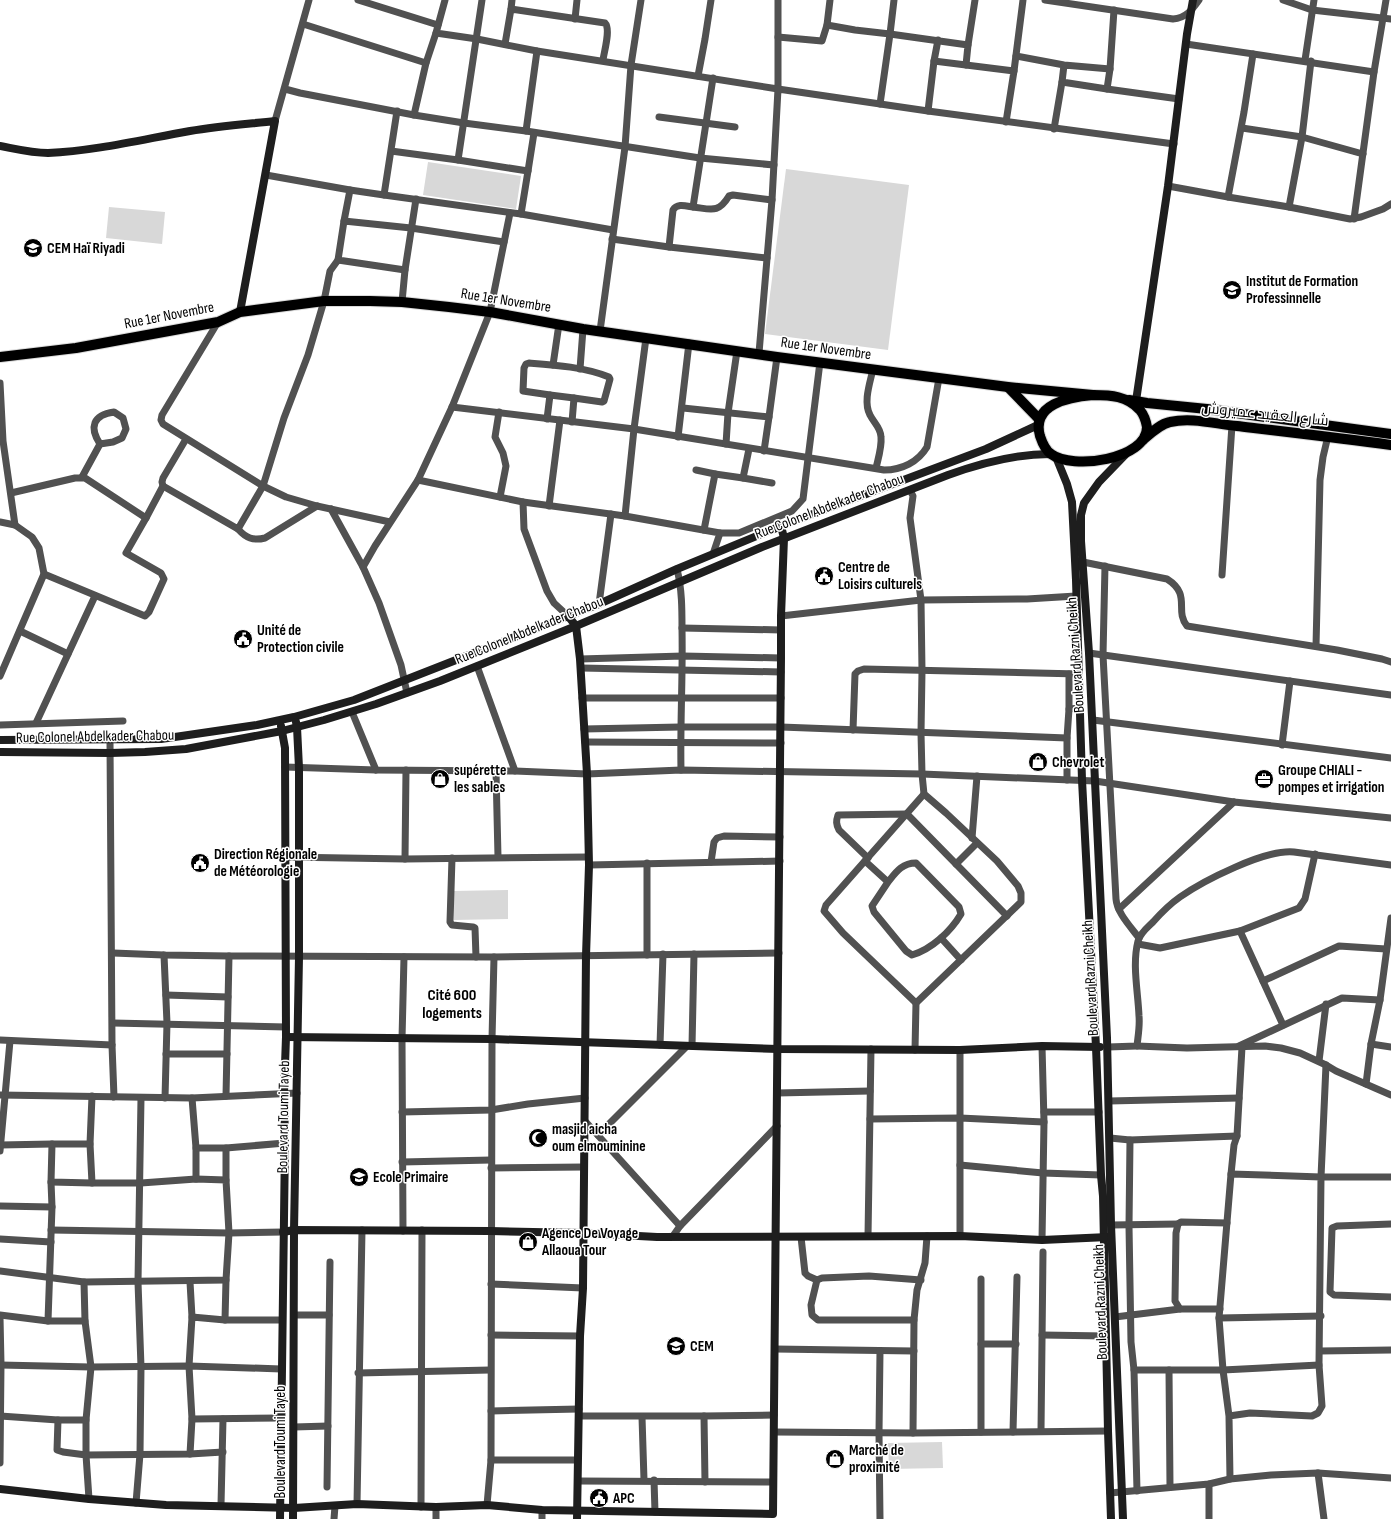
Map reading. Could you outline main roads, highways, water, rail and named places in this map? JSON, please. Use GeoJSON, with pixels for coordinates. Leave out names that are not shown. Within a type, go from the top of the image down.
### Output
{"type":"FeatureCollection","features":[{"type":"Feature","properties":{"kind":"main road"},"geometry":{"type":"LineString","coordinates":[[1134,403],[1168,186],[1190,13],[1193,0]]}},
{"type":"Feature","properties":{"kind":"main road"},"geometry":{"type":"LineString","coordinates":[[0,146],[32,152],[48,153],[98,147],[229,125],[275,121],[240,312]]}},
{"type":"Feature","properties":{"kind":"main road","name":"Rue 1er Novembre"},"geometry":{"type":"LineString","coordinates":[[0,357],[76,348],[218,322],[240,312],[324,301],[402,302],[490,312],[583,329],[689,343],[777,357],[1008,387],[1093,395]]}},
{"type":"Feature","properties":{"kind":"main road"},"geometry":{"type":"LineString","coordinates":[[1008,387],[1038,422],[1042,443],[1053,455],[1071,461],[1085,462],[1101,460],[1127,452],[1141,441],[1146,431],[1143,413],[1134,403],[1106,395],[1068,398],[1047,409],[1038,422]]}},
{"type":"Feature","properties":{"kind":"main road","name":"شارع العقيد عميروش"},"geometry":{"type":"LineString","coordinates":[[1134,403],[1207,409],[1391,434]]}},
{"type":"Feature","properties":{"kind":"main road","name":"Rue Colonel Abdelkader Chabou"},"geometry":{"type":"LineString","coordinates":[[0,740],[110,741],[161,739],[258,725],[294,717],[354,700],[599,604],[677,569],[781,526],[986,450],[1038,422]]}},
{"type":"Feature","properties":{"kind":"main road","name":"شارع العقيد عميروش"},"geometry":{"type":"LineString","coordinates":[[1141,441],[1161,425],[1170,422],[1216,422],[1232,426],[1328,436],[1391,445]]}},
{"type":"Feature","properties":{"kind":"main road","name":"Boulevard Razni Cheikh"},"geometry":{"type":"LineString","coordinates":[[1123,1519],[1115,1317],[1101,1176],[1082,780],[1076,596],[1084,503],[1099,482],[1127,452]]}},
{"type":"Feature","properties":{"kind":"main road","name":"Rue Colonel Abdelkader Chabou"},"geometry":{"type":"LineString","coordinates":[[0,752],[110,753],[186,749],[282,731],[352,712],[477,666],[681,583],[784,538],[978,464],[1029,454],[1053,455]]}},
{"type":"Feature","properties":{"kind":"main road","name":"Boulevard Razni Cheikh"},"geometry":{"type":"LineString","coordinates":[[1053,455],[1067,484],[1072,502],[1090,653],[1108,1046],[1111,1225],[1108,1236],[1106,1336],[1112,1519]]}},
{"type":"Feature","properties":{"kind":"main road"},"geometry":{"type":"LineString","coordinates":[[0,1489],[89,1499],[166,1505],[221,1505],[294,1508],[357,1504],[436,1508],[487,1505],[577,1515],[655,1512],[773,1517],[782,658],[781,616],[784,538],[781,526]]}},
{"type":"Feature","properties":{"kind":"main road"},"geometry":{"type":"LineString","coordinates":[[568,616],[576,626],[581,668],[587,774],[589,861],[586,956],[585,1121],[577,1515]]}},
{"type":"Feature","properties":{"kind":"main road","name":"Boulevard Toumi Tayeb"},"geometry":{"type":"LineString","coordinates":[[293,1519],[294,1230],[299,957],[299,768],[297,727],[294,717]]}},
{"type":"Feature","properties":{"kind":"main road","name":"Boulevard Toumi Tayeb"},"geometry":{"type":"LineString","coordinates":[[280,720],[285,748],[286,1026],[280,1418],[280,1519]]}},
{"type":"Feature","properties":{"kind":"main road"},"geometry":{"type":"LineString","coordinates":[[286,1037],[492,1039],[778,1049],[960,1050],[1042,1046],[1108,1046]]}},
{"type":"Feature","properties":{"kind":"main road"},"geometry":{"type":"LineString","coordinates":[[283,1232],[294,1230],[422,1230],[673,1236],[960,1236],[1042,1240],[1108,1236]]}},
{"type":"Feature","properties":{"kind":"place","name":"CEM Haï Riyadi"},"geometry":{"type":"Point","coordinates":[33,248]}},
{"type":"Feature","properties":{"kind":"place","name":"Institut de Formation Professinnelle"},"geometry":{"type":"Point","coordinates":[1232,290]}},
{"type":"Feature","properties":{"kind":"place","name":"Centre de Loisirs culturels"},"geometry":{"type":"Point","coordinates":[824,576]}},
{"type":"Feature","properties":{"kind":"place","name":"Unité de Protection civile"},"geometry":{"type":"Point","coordinates":[243,639]}},
{"type":"Feature","properties":{"kind":"place","name":"Chevrolet"},"geometry":{"type":"Point","coordinates":[1038,762]}},
{"type":"Feature","properties":{"kind":"place","name":"supérette les sables"},"geometry":{"type":"Point","coordinates":[440,779]}},
{"type":"Feature","properties":{"kind":"place","name":"Groupe CHIALI - pompes et irrigation"},"geometry":{"type":"Point","coordinates":[1264,779]}},
{"type":"Feature","properties":{"kind":"place","name":"Direction Régionale de Météorologie"},"geometry":{"type":"Point","coordinates":[200,863]}},
{"type":"Feature","properties":{"kind":"place","name":"masjid aicha oum elmouminine"},"geometry":{"type":"Point","coordinates":[538,1138]}},
{"type":"Feature","properties":{"kind":"place","name":"Ecole Primaire"},"geometry":{"type":"Point","coordinates":[359,1177]}},
{"type":"Feature","properties":{"kind":"place","name":"Agence De Voyage Allaoua Tour"},"geometry":{"type":"Point","coordinates":[528,1242]}},
{"type":"Feature","properties":{"kind":"place","name":"CEM"},"geometry":{"type":"Point","coordinates":[676,1346]}},
{"type":"Feature","properties":{"kind":"place","name":"Marché de proximité"},"geometry":{"type":"Point","coordinates":[835,1459]}},
{"type":"Feature","properties":{"kind":"place","name":"APC"},"geometry":{"type":"Point","coordinates":[599,1498]}},
{"type":"Feature","properties":{"kind":"district","name":"Cité 600 logements"},"geometry":{"type":"Point","coordinates":[452,1003]}}]}
